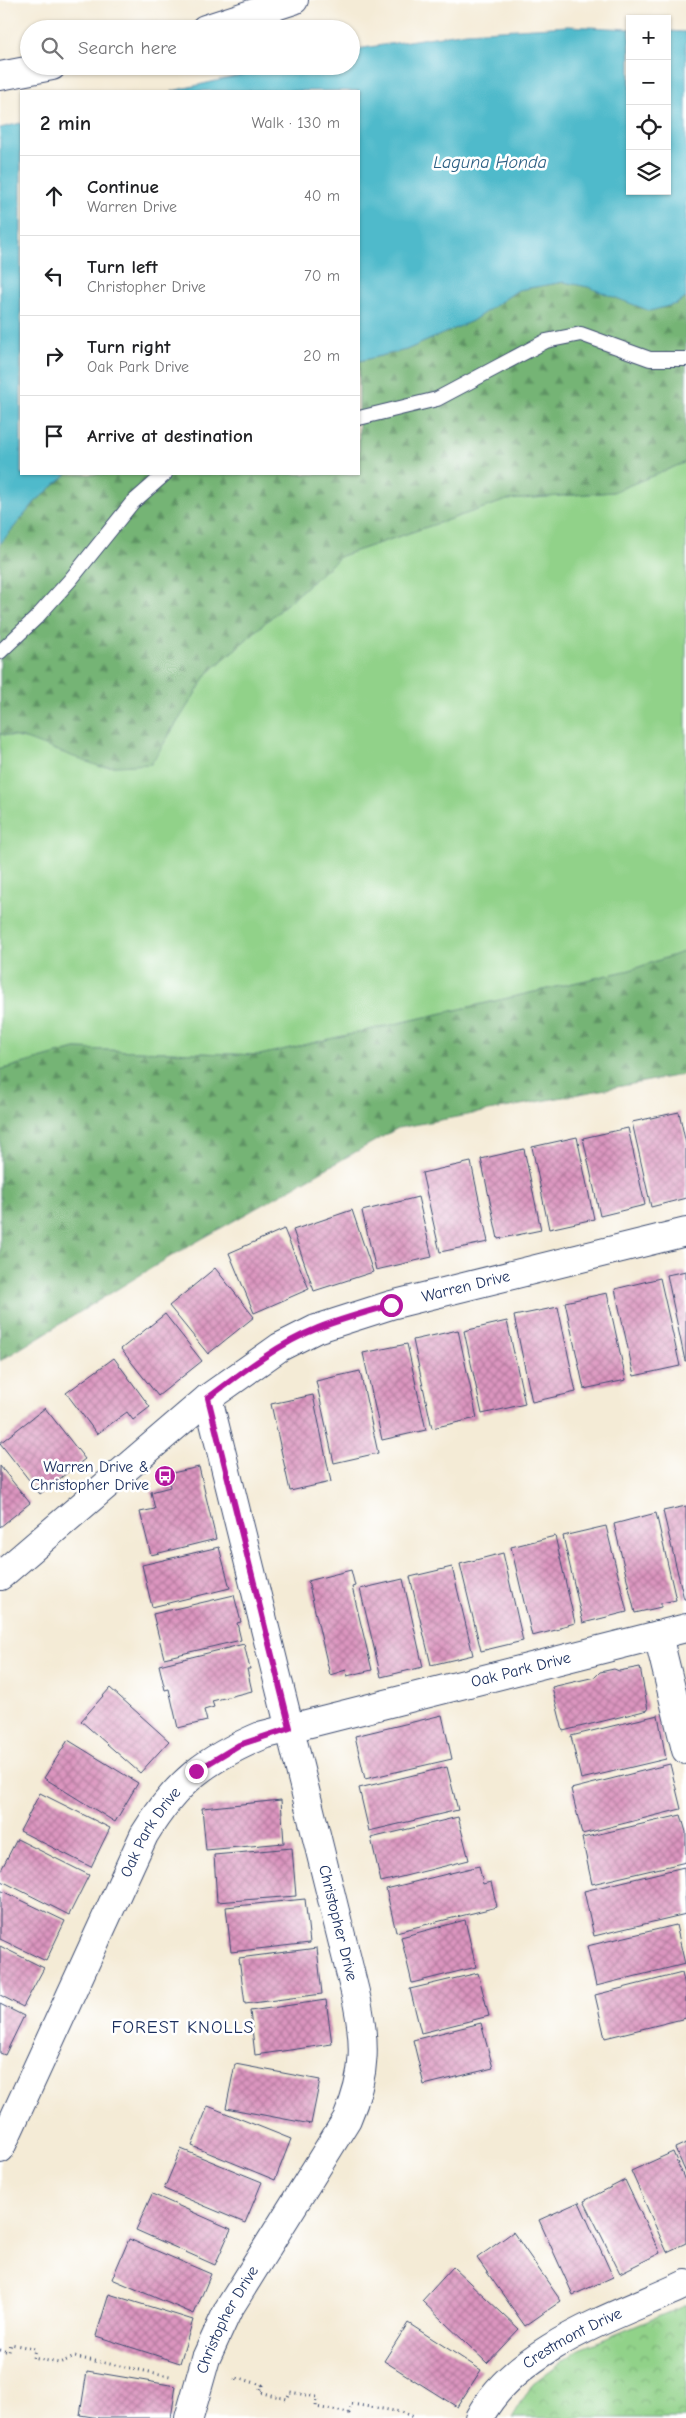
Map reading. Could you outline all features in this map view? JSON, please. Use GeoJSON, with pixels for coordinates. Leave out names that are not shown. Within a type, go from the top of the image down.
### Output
{"type":"FeatureCollection","features":[{"type":"Feature","properties":{"kind":"street"},"geometry":{"type":"LineString","coordinates":[[233,20],[294,0]]}},
{"type":"Feature","properties":{"kind":"street"},"geometry":{"type":"LineString","coordinates":[[0,76],[20,72]]}},
{"type":"Feature","properties":{"kind":"street","name":"Warren Drive"},"geometry":{"type":"LineString","coordinates":[[0,1576],[208,1398],[244,1370],[280,1347],[316,1329],[352,1316],[686,1232]]}},
{"type":"Feature","properties":{"kind":"street","name":"Christopher Drive"},"geometry":{"type":"LineString","coordinates":[[189,2418],[198,2381],[216,2333],[228,2310],[347,2119],[360,2084],[364,2035],[208,1398]]}},
{"type":"Feature","properties":{"kind":"street","name":"Oak Park Drive"},"geometry":{"type":"LineString","coordinates":[[0,2148],[127,1871],[158,1812],[175,1790],[196,1771],[217,1756],[264,1735],[686,1628]]}},
{"type":"Feature","properties":{"kind":"street"},"geometry":{"type":"LineString","coordinates":[[658,1635],[686,1750]]}},
{"type":"Feature","properties":{"kind":"street","name":"Crestmont Drive"},"geometry":{"type":"LineString","coordinates":[[478,2418],[500,2387],[522,2366],[548,2349],[686,2284]]}},
{"type":"Feature","properties":{"kind":"lane"},"geometry":{"type":"LineString","coordinates":[[360,418],[437,399],[546,341],[581,334],[650,359],[686,359]]}},
{"type":"Feature","properties":{"kind":"lane"},"geometry":{"type":"LineString","coordinates":[[0,652],[36,618],[71,580],[132,503],[164,475]]}},
{"type":"Feature","properties":{"kind":"path"},"geometry":{"type":"LineString","coordinates":[[0,2350],[9,2352],[11,2344],[35,2349],[33,2358],[59,2363],[75,2357],[232,2387],[236,2377],[262,2385],[259,2392],[288,2399],[290,2392],[317,2398],[316,2407],[350,2413],[352,2404],[400,2412],[415,2418]]}},
{"type":"Feature","properties":{"kind":"green space"},"geometry":{"type":"Polygon","coordinates":[[[564,282],[676,304],[686,298],[686,462],[613,492],[507,500],[341,556],[208,673],[151,764],[101,767],[23,738],[0,734],[0,544],[35,502],[66,475],[360,475],[360,361],[406,350],[472,321],[518,290],[564,282]]]}},
{"type":"Feature","properties":{"kind":"green space"},"geometry":{"type":"Polygon","coordinates":[[[686,462],[686,951],[630,970],[260,1055],[75,1049],[0,1070],[0,734],[151,764],[208,673],[341,556],[507,500],[613,492],[686,462]]]}},
{"type":"Feature","properties":{"kind":"green space"},"geometry":{"type":"Polygon","coordinates":[[[686,951],[686,1074],[398,1128],[168,1258],[0,1361],[0,1070],[75,1049],[260,1055],[630,970],[686,951]]]}},
{"type":"Feature","properties":{"kind":"green space"},"geometry":{"type":"Polygon","coordinates":[[[686,2305],[686,2418],[512,2418],[533,2383],[578,2350],[686,2305]]]}},
{"type":"Feature","properties":{"kind":"water","name":"Laguna Honda"},"geometry":{"type":"Polygon","coordinates":[[[568,26],[626,29],[626,195],[671,195],[671,31],[686,32],[686,298],[676,304],[650,311],[588,287],[564,282],[518,290],[472,321],[406,350],[360,361],[360,90],[176,90],[242,75],[360,75],[360,49],[466,32],[568,26]]]}},
{"type":"Feature","properties":{"kind":"water"},"geometry":{"type":"Polygon","coordinates":[[[20,123],[20,475],[66,475],[35,502],[0,544],[0,128],[20,123]]]}},
{"type":"Feature","properties":{"kind":"building"},"geometry":{"type":"Polygon","coordinates":[[[679,1112],[686,1144],[686,1198],[651,1207],[632,1122],[679,1112]]]}},
{"type":"Feature","properties":{"kind":"building"},"geometry":{"type":"Polygon","coordinates":[[[628,1128],[645,1205],[600,1216],[583,1138],[628,1128]]]}},
{"type":"Feature","properties":{"kind":"building"},"geometry":{"type":"Polygon","coordinates":[[[577,1137],[594,1219],[549,1229],[532,1147],[577,1137]]]}},
{"type":"Feature","properties":{"kind":"building"},"geometry":{"type":"Polygon","coordinates":[[[524,1149],[541,1230],[498,1239],[481,1159],[524,1149]]]}},
{"type":"Feature","properties":{"kind":"building"},"geometry":{"type":"Polygon","coordinates":[[[471,1162],[488,1242],[440,1252],[422,1173],[471,1162]]]}},
{"type":"Feature","properties":{"kind":"building"},"geometry":{"type":"Polygon","coordinates":[[[418,1197],[432,1257],[376,1270],[362,1211],[418,1197]]]}},
{"type":"Feature","properties":{"kind":"building"},"geometry":{"type":"Polygon","coordinates":[[[352,1210],[373,1272],[314,1291],[293,1230],[352,1210]]]}},
{"type":"Feature","properties":{"kind":"building"},"geometry":{"type":"Polygon","coordinates":[[[284,1229],[309,1289],[254,1313],[229,1253],[284,1229]]]}},
{"type":"Feature","properties":{"kind":"building"},"geometry":{"type":"Polygon","coordinates":[[[215,1268],[254,1317],[208,1354],[169,1306],[215,1268]]]}},
{"type":"Feature","properties":{"kind":"building"},"geometry":{"type":"Polygon","coordinates":[[[686,1271],[686,1361],[685,1361],[667,1275],[686,1271]]]}},
{"type":"Feature","properties":{"kind":"building"},"geometry":{"type":"Polygon","coordinates":[[[660,1278],[680,1366],[634,1376],[615,1289],[660,1278]]]}},
{"type":"Feature","properties":{"kind":"building"},"geometry":{"type":"Polygon","coordinates":[[[607,1293],[626,1380],[584,1389],[565,1302],[607,1293]]]}},
{"type":"Feature","properties":{"kind":"building"},"geometry":{"type":"Polygon","coordinates":[[[558,1307],[576,1392],[532,1402],[514,1316],[558,1307]]]}},
{"type":"Feature","properties":{"kind":"building"},"geometry":{"type":"Polygon","coordinates":[[[165,1314],[202,1361],[158,1396],[121,1349],[165,1314]]]}},
{"type":"Feature","properties":{"kind":"building"},"geometry":{"type":"Polygon","coordinates":[[[507,1321],[525,1404],[482,1414],[464,1331],[507,1321]]]}},
{"type":"Feature","properties":{"kind":"building"},"geometry":{"type":"Polygon","coordinates":[[[458,1330],[477,1418],[432,1428],[413,1340],[458,1330]]]}},
{"type":"Feature","properties":{"kind":"building"},"geometry":{"type":"Polygon","coordinates":[[[407,1344],[426,1430],[382,1440],[363,1353],[407,1344]]]}},
{"type":"Feature","properties":{"kind":"building"},"geometry":{"type":"Polygon","coordinates":[[[114,1358],[150,1407],[133,1420],[127,1412],[97,1434],[66,1393],[114,1358]]]}},
{"type":"Feature","properties":{"kind":"building"},"geometry":{"type":"Polygon","coordinates":[[[360,1371],[378,1453],[334,1463],[316,1381],[360,1371]]]}},
{"type":"Feature","properties":{"kind":"building"},"geometry":{"type":"Polygon","coordinates":[[[313,1395],[331,1482],[290,1491],[271,1404],[313,1395]]]}},
{"type":"Feature","properties":{"kind":"building"},"geometry":{"type":"Polygon","coordinates":[[[45,1408],[85,1459],[40,1494],[0,1443],[45,1408]]]}},
{"type":"Feature","properties":{"kind":"building"},"geometry":{"type":"Polygon","coordinates":[[[0,1466],[30,1503],[0,1527],[0,1466]]]}},
{"type":"Feature","properties":{"kind":"building"},"geometry":{"type":"Polygon","coordinates":[[[199,1467],[216,1539],[151,1555],[140,1512],[155,1509],[151,1492],[170,1487],[168,1474],[199,1467]]]}},
{"type":"Feature","properties":{"kind":"building"},"geometry":{"type":"Polygon","coordinates":[[[686,1506],[686,1599],[684,1599],[663,1511],[686,1506]]]}},
{"type":"Feature","properties":{"kind":"building"},"geometry":{"type":"Polygon","coordinates":[[[656,1513],[676,1600],[661,1603],[661,1607],[635,1613],[614,1524],[656,1513]]]}},
{"type":"Feature","properties":{"kind":"building"},"geometry":{"type":"Polygon","coordinates":[[[606,1526],[627,1612],[583,1623],[563,1536],[606,1526]]]}},
{"type":"Feature","properties":{"kind":"building"},"geometry":{"type":"Polygon","coordinates":[[[555,1536],[575,1623],[532,1636],[511,1547],[555,1536]]]}},
{"type":"Feature","properties":{"kind":"building"},"geometry":{"type":"Polygon","coordinates":[[[219,1547],[230,1588],[152,1607],[142,1565],[219,1547]]]}},
{"type":"Feature","properties":{"kind":"building"},"geometry":{"type":"Polygon","coordinates":[[[503,1553],[523,1641],[481,1651],[460,1564],[503,1553]]]}},
{"type":"Feature","properties":{"kind":"building"},"geometry":{"type":"Polygon","coordinates":[[[452,1567],[473,1655],[431,1665],[410,1577],[452,1567]]]}},
{"type":"Feature","properties":{"kind":"building"},"geometry":{"type":"Polygon","coordinates":[[[351,1570],[355,1586],[352,1587],[372,1670],[347,1676],[346,1670],[330,1675],[308,1581],[351,1570]]]}},
{"type":"Feature","properties":{"kind":"building"},"geometry":{"type":"Polygon","coordinates":[[[403,1579],[423,1667],[381,1677],[360,1589],[403,1579]]]}},
{"type":"Feature","properties":{"kind":"building"},"geometry":{"type":"Polygon","coordinates":[[[234,1595],[241,1622],[237,1623],[241,1640],[164,1658],[153,1614],[234,1595]]]}},
{"type":"Feature","properties":{"kind":"building"},"geometry":{"type":"Polygon","coordinates":[[[244,1644],[250,1669],[247,1669],[252,1691],[212,1701],[214,1707],[204,1710],[207,1721],[178,1728],[169,1689],[165,1690],[159,1665],[244,1644]]]}},
{"type":"Feature","properties":{"kind":"building"},"geometry":{"type":"Polygon","coordinates":[[[640,1667],[648,1710],[563,1731],[552,1687],[595,1677],[600,1672],[640,1667]]]}},
{"type":"Feature","properties":{"kind":"building"},"geometry":{"type":"Polygon","coordinates":[[[110,1688],[169,1741],[140,1773],[81,1721],[110,1688]]]}},
{"type":"Feature","properties":{"kind":"building"},"geometry":{"type":"Polygon","coordinates":[[[442,1715],[452,1759],[365,1779],[355,1736],[442,1715]]]}},
{"type":"Feature","properties":{"kind":"building"},"geometry":{"type":"Polygon","coordinates":[[[658,1715],[666,1759],[581,1779],[571,1736],[658,1715]]]}},
{"type":"Feature","properties":{"kind":"building"},"geometry":{"type":"Polygon","coordinates":[[[68,1740],[138,1783],[115,1822],[44,1778],[68,1740]]]}},
{"type":"Feature","properties":{"kind":"building"},"geometry":{"type":"Polygon","coordinates":[[[670,1764],[681,1809],[582,1834],[571,1789],[670,1764]]]}},
{"type":"Feature","properties":{"kind":"building"},"geometry":{"type":"Polygon","coordinates":[[[447,1767],[458,1810],[369,1831],[359,1788],[447,1767]]]}},
{"type":"Feature","properties":{"kind":"building"},"geometry":{"type":"Polygon","coordinates":[[[40,1793],[110,1828],[91,1867],[20,1831],[40,1793]]]}},
{"type":"Feature","properties":{"kind":"building"},"geometry":{"type":"Polygon","coordinates":[[[281,1800],[284,1843],[206,1850],[202,1808],[281,1800]]]}},
{"type":"Feature","properties":{"kind":"building"},"geometry":{"type":"Polygon","coordinates":[[[681,1815],[686,1832],[686,1862],[592,1884],[582,1838],[681,1815]]]}},
{"type":"Feature","properties":{"kind":"building"},"geometry":{"type":"Polygon","coordinates":[[[458,1817],[469,1860],[381,1882],[371,1838],[458,1817]]]}},
{"type":"Feature","properties":{"kind":"building"},"geometry":{"type":"Polygon","coordinates":[[[17,1839],[89,1875],[69,1915],[0,1880],[0,1872],[17,1839]]]}},
{"type":"Feature","properties":{"kind":"building"},"geometry":{"type":"Polygon","coordinates":[[[292,1848],[296,1896],[217,1902],[214,1855],[292,1848]]]}},
{"type":"Feature","properties":{"kind":"building"},"geometry":{"type":"Polygon","coordinates":[[[479,1866],[483,1884],[491,1882],[497,1907],[396,1932],[386,1889],[479,1866]]]}},
{"type":"Feature","properties":{"kind":"building"},"geometry":{"type":"Polygon","coordinates":[[[684,1867],[686,1914],[594,1936],[584,1891],[684,1867]]]}},
{"type":"Feature","properties":{"kind":"building"},"geometry":{"type":"Polygon","coordinates":[[[0,1890],[65,1921],[46,1961],[0,1939],[0,1890]]]}},
{"type":"Feature","properties":{"kind":"building"},"geometry":{"type":"Polygon","coordinates":[[[305,1899],[310,1943],[231,1952],[226,1907],[305,1899]]]}},
{"type":"Feature","properties":{"kind":"building"},"geometry":{"type":"Polygon","coordinates":[[[465,1920],[476,1967],[412,1983],[401,1937],[465,1920]]]}},
{"type":"Feature","properties":{"kind":"building"},"geometry":{"type":"Polygon","coordinates":[[[676,1925],[685,1964],[596,1986],[587,1946],[676,1925]]]}},
{"type":"Feature","properties":{"kind":"building"},"geometry":{"type":"Polygon","coordinates":[[[0,1946],[44,1968],[23,2007],[0,1995],[0,1946]]]}},
{"type":"Feature","properties":{"kind":"building"},"geometry":{"type":"Polygon","coordinates":[[[317,1948],[322,1994],[245,2004],[239,1958],[317,1948]]]}},
{"type":"Feature","properties":{"kind":"building"},"geometry":{"type":"Polygon","coordinates":[[[478,1973],[489,2016],[421,2033],[410,1989],[478,1973]]]}},
{"type":"Feature","properties":{"kind":"building"},"geometry":{"type":"Polygon","coordinates":[[[682,1973],[686,1990],[686,2018],[605,2038],[595,1995],[682,1973]]]}},
{"type":"Feature","properties":{"kind":"building"},"geometry":{"type":"Polygon","coordinates":[[[326,2000],[332,2044],[255,2055],[250,2011],[326,2000]]]}},
{"type":"Feature","properties":{"kind":"building"},"geometry":{"type":"Polygon","coordinates":[[[0,2004],[24,2016],[5,2055],[0,2053],[0,2004]]]}},
{"type":"Feature","properties":{"kind":"building"},"geometry":{"type":"Polygon","coordinates":[[[481,2023],[493,2068],[424,2085],[413,2040],[481,2023]]]}},
{"type":"Feature","properties":{"kind":"building"},"geometry":{"type":"Polygon","coordinates":[[[235,2064],[320,2080],[311,2124],[226,2108],[235,2064]]]}},
{"type":"Feature","properties":{"kind":"building"},"geometry":{"type":"Polygon","coordinates":[[[208,2106],[291,2139],[275,2180],[192,2146],[208,2106]]]}},
{"type":"Feature","properties":{"kind":"building"},"geometry":{"type":"Polygon","coordinates":[[[686,2143],[686,2173],[675,2148],[686,2143]]]}},
{"type":"Feature","properties":{"kind":"building"},"geometry":{"type":"Polygon","coordinates":[[[181,2149],[262,2182],[245,2223],[164,2189],[181,2149]]]}},
{"type":"Feature","properties":{"kind":"building"},"geometry":{"type":"Polygon","coordinates":[[[673,2152],[686,2183],[686,2243],[667,2252],[631,2171],[673,2152]]]}},
{"type":"Feature","properties":{"kind":"building"},"geometry":{"type":"Polygon","coordinates":[[[625,2180],[660,2253],[620,2273],[584,2201],[625,2180]]]}},
{"type":"Feature","properties":{"kind":"building"},"geometry":{"type":"Polygon","coordinates":[[[152,2194],[231,2229],[215,2265],[136,2230],[152,2194]]]}},
{"type":"Feature","properties":{"kind":"building"},"geometry":{"type":"Polygon","coordinates":[[[579,2202],[613,2277],[573,2295],[539,2220],[579,2202]]]}},
{"type":"Feature","properties":{"kind":"building"},"geometry":{"type":"Polygon","coordinates":[[[513,2232],[561,2301],[525,2326],[477,2258],[513,2232]]]}},
{"type":"Feature","properties":{"kind":"building"},"geometry":{"type":"Polygon","coordinates":[[[129,2239],[211,2274],[194,2314],[112,2279],[129,2239]]]}},
{"type":"Feature","properties":{"kind":"building"},"geometry":{"type":"Polygon","coordinates":[[[453,2267],[519,2329],[487,2363],[422,2301],[453,2267]]]}},
{"type":"Feature","properties":{"kind":"building"},"geometry":{"type":"Polygon","coordinates":[[[109,2294],[193,2320],[180,2363],[96,2336],[109,2294]]]}},
{"type":"Feature","properties":{"kind":"building"},"geometry":{"type":"Polygon","coordinates":[[[408,2323],[481,2370],[457,2407],[384,2361],[408,2323]]]}},
{"type":"Feature","properties":{"kind":"building"},"geometry":{"type":"Polygon","coordinates":[[[87,2371],[176,2386],[171,2418],[99,2418],[80,2415],[87,2371]]]}},
{"type":"Feature","properties":{"kind":"place","name":"Warren Drive & Christopher Drive"},"geometry":{"type":"Point","coordinates":[165,1476]}},
{"type":"Feature","properties":{"kind":"district","name":"FOREST KNOLLS"},"geometry":{"type":"Point","coordinates":[183,2027]}},
{"type":"Feature","properties":{"kind":"route"},"geometry":{"type":"LineString","coordinates":[[196,1771],[217,1756],[239,1745],[264,1735],[290,1728],[208,1398],[244,1370],[280,1347],[316,1329],[391,1305]]}}]}
